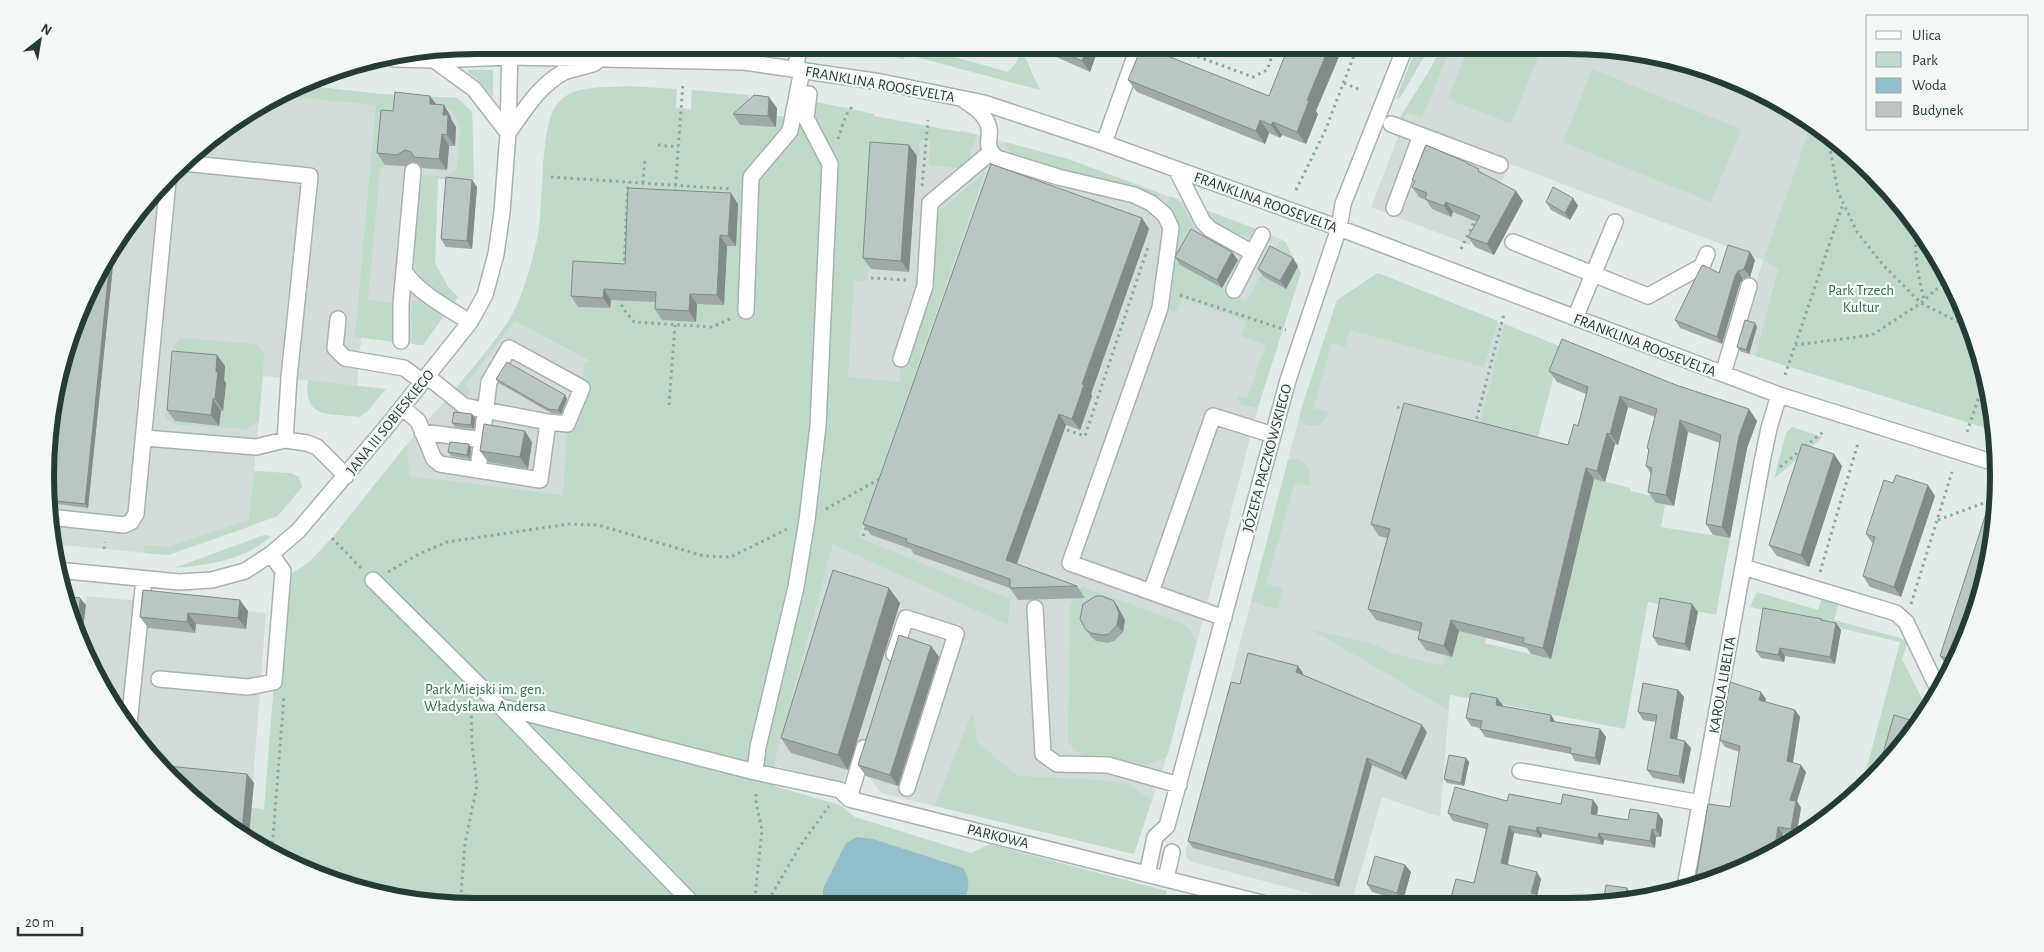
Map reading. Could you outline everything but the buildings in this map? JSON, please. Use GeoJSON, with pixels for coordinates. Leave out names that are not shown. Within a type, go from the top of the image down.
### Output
{"type":"FeatureCollection","features":[{"type":"Feature","properties":{"kind":"street","name":"FRANKLINA ROOSEVELTA"},"geometry":{"type":"LineString","coordinates":[[408,59],[434,60],[485,54]]}},
{"type":"Feature","properties":{"kind":"street","name":"JANA III SOBIESKIEGO"},"geometry":{"type":"LineString","coordinates":[[65,571],[178,582],[212,580],[245,571],[271,554],[298,531],[346,476],[470,322],[485,295],[496,254],[502,212],[508,133],[510,54]]}},
{"type":"Feature","properties":{"kind":"street","name":"FRANKLINA ROOSEVELTA"},"geometry":{"type":"LineString","coordinates":[[549,54],[602,58],[734,62],[798,69],[881,82],[984,103],[1104,143],[1339,228],[1779,395],[1989,461]]}},
{"type":"Feature","properties":{"kind":"street"},"geometry":{"type":"LineString","coordinates":[[439,56],[434,60],[474,89],[508,133],[538,92],[550,81],[566,71],[594,64],[602,58],[599,54]]}},
{"type":"Feature","properties":{"kind":"street"},"geometry":{"type":"LineString","coordinates":[[746,310],[751,177],[790,131],[799,54]]}},
{"type":"Feature","properties":{"kind":"street"},"geometry":{"type":"LineString","coordinates":[[1104,143],[1136,54]]}},
{"type":"Feature","properties":{"kind":"street","name":"JÓZEFA PACZKOWSKIEGO"},"geometry":{"type":"LineString","coordinates":[[1147,874],[1155,836],[1167,826],[1179,785],[1288,380],[1339,228],[1343,204],[1402,54]]}},
{"type":"Feature","properties":{"kind":"street"},"geometry":{"type":"LineString","coordinates":[[755,772],[758,747],[796,586],[807,520],[818,426],[830,164],[806,118],[809,94]]}},
{"type":"Feature","properties":{"kind":"street"},"geometry":{"type":"LineString","coordinates":[[962,99],[975,107],[985,117],[989,130],[987,143],[991,152],[997,158],[1058,177],[1134,195],[1151,203],[1166,216],[1170,228],[1160,308],[1070,562],[1224,618]]}},
{"type":"Feature","properties":{"kind":"street"},"geometry":{"type":"LineString","coordinates":[[989,130],[1001,118],[1023,115]]}},
{"type":"Feature","properties":{"kind":"street"},"geometry":{"type":"LineString","coordinates":[[1391,124],[1500,165]]}},
{"type":"Feature","properties":{"kind":"street"},"geometry":{"type":"LineString","coordinates":[[1394,208],[1420,135]]}},
{"type":"Feature","properties":{"kind":"street"},"geometry":{"type":"LineString","coordinates":[[901,359],[924,286],[930,203],[991,152]]}},
{"type":"Feature","properties":{"kind":"street"},"geometry":{"type":"LineString","coordinates":[[192,164],[310,176],[289,378],[285,440]]}},
{"type":"Feature","properties":{"kind":"street"},"geometry":{"type":"LineString","coordinates":[[1176,169],[1203,222],[1210,229],[1253,253]]}},
{"type":"Feature","properties":{"kind":"street"},"geometry":{"type":"LineString","coordinates":[[400,341],[401,303],[413,171]]}},
{"type":"Feature","properties":{"kind":"street"},"geometry":{"type":"LineString","coordinates":[[56,518],[124,525],[131,522],[136,514],[145,438],[167,188]]}},
{"type":"Feature","properties":{"kind":"street"},"geometry":{"type":"LineString","coordinates":[[1575,318],[1615,222]]}},
{"type":"Feature","properties":{"kind":"street"},"geometry":{"type":"LineString","coordinates":[[1234,290],[1262,235]]}},
{"type":"Feature","properties":{"kind":"street"},"geometry":{"type":"LineString","coordinates":[[1513,242],[1648,296],[1702,266],[1707,254]]}},
{"type":"Feature","properties":{"kind":"street"},"geometry":{"type":"LineString","coordinates":[[404,271],[409,279],[470,322]]}},
{"type":"Feature","properties":{"kind":"street"},"geometry":{"type":"LineString","coordinates":[[1723,374],[1749,286]]}},
{"type":"Feature","properties":{"kind":"street"},"geometry":{"type":"LineString","coordinates":[[338,319],[335,348],[345,358],[404,368],[425,379],[464,406],[486,411],[548,422],[567,424],[582,388],[509,348],[489,382],[486,411],[483,440],[478,470]]}},
{"type":"Feature","properties":{"kind":"street","name":"KAROLA LIBELTA"},"geometry":{"type":"LineString","coordinates":[[1686,881],[1769,428],[1779,395]]}},
{"type":"Feature","properties":{"kind":"street"},"geometry":{"type":"LineString","coordinates":[[402,407],[418,421],[434,459],[440,464],[540,480],[548,422]]}},
{"type":"Feature","properties":{"kind":"street"},"geometry":{"type":"LineString","coordinates":[[1151,592],[1213,416],[1273,435]]}},
{"type":"Feature","properties":{"kind":"street"},"geometry":{"type":"LineString","coordinates":[[422,432],[483,440]]}},
{"type":"Feature","properties":{"kind":"street"},"geometry":{"type":"LineString","coordinates":[[145,438],[256,447],[285,440],[307,443],[317,447],[346,476]]}},
{"type":"Feature","properties":{"kind":"street"},"geometry":{"type":"LineString","coordinates":[[159,679],[248,687],[274,682],[283,571],[271,554]]}},
{"type":"Feature","properties":{"kind":"street"},"geometry":{"type":"LineString","coordinates":[[1743,567],[1896,613],[1906,622],[1938,676]]}},
{"type":"Feature","properties":{"kind":"street"},"geometry":{"type":"LineString","coordinates":[[130,717],[144,579]]}},
{"type":"Feature","properties":{"kind":"street"},"geometry":{"type":"LineString","coordinates":[[373,580],[470,675],[687,898]]}},
{"type":"Feature","properties":{"kind":"street"},"geometry":{"type":"LineString","coordinates":[[1035,608],[1043,754],[1057,764],[1108,765],[1179,785]]}},
{"type":"Feature","properties":{"kind":"street"},"geometry":{"type":"LineString","coordinates":[[891,664],[906,618],[956,634],[906,788]]}},
{"type":"Feature","properties":{"kind":"street","name":"PARKOWA"},"geometry":{"type":"LineString","coordinates":[[501,707],[1166,879]]}},
{"type":"Feature","properties":{"kind":"street"},"geometry":{"type":"LineString","coordinates":[[845,795],[868,737]]}},
{"type":"Feature","properties":{"kind":"street"},"geometry":{"type":"LineString","coordinates":[[1520,771],[1700,803]]}},
{"type":"Feature","properties":{"kind":"street"},"geometry":{"type":"LineString","coordinates":[[1172,852],[1166,879],[1242,898]]}},
{"type":"Feature","properties":{"kind":"path"},"geometry":{"type":"LineString","coordinates":[[1191,54],[1253,77],[1267,70],[1273,54]]}},
{"type":"Feature","properties":{"kind":"path"},"geometry":{"type":"LineString","coordinates":[[1296,190],[1325,130],[1355,54]]}},
{"type":"Feature","properties":{"kind":"path"},"geometry":{"type":"LineString","coordinates":[[675,200],[683,83]]}},
{"type":"Feature","properties":{"kind":"path"},"geometry":{"type":"LineString","coordinates":[[1344,83],[1360,90]]}},
{"type":"Feature","properties":{"kind":"path"},"geometry":{"type":"LineString","coordinates":[[837,143],[846,115],[854,104]]}},
{"type":"Feature","properties":{"kind":"path"},"geometry":{"type":"LineString","coordinates":[[923,165],[928,120]]}},
{"type":"Feature","properties":{"kind":"path"},"geometry":{"type":"LineString","coordinates":[[658,145],[678,147]]}},
{"type":"Feature","properties":{"kind":"path"},"geometry":{"type":"LineString","coordinates":[[1831,146],[1830,149],[1838,192],[1857,232],[1884,266],[1923,301],[1961,323]]}},
{"type":"Feature","properties":{"kind":"path"},"geometry":{"type":"LineString","coordinates":[[643,183],[645,157]]}},
{"type":"Feature","properties":{"kind":"path"},"geometry":{"type":"LineString","coordinates":[[551,177],[751,190]]}},
{"type":"Feature","properties":{"kind":"path"},"geometry":{"type":"LineString","coordinates":[[624,269],[628,182]]}},
{"type":"Feature","properties":{"kind":"path"},"geometry":{"type":"LineString","coordinates":[[1785,375],[1843,203]]}},
{"type":"Feature","properties":{"kind":"path"},"geometry":{"type":"LineString","coordinates":[[1067,430],[1085,436],[1160,210]]}},
{"type":"Feature","properties":{"kind":"path"},"geometry":{"type":"LineString","coordinates":[[1462,249],[1476,217]]}},
{"type":"Feature","properties":{"kind":"path"},"geometry":{"type":"LineString","coordinates":[[1915,235],[1916,267],[1923,301]]}},
{"type":"Feature","properties":{"kind":"path"},"geometry":{"type":"LineString","coordinates":[[1137,280],[1286,330]]}},
{"type":"Feature","properties":{"kind":"path"},"geometry":{"type":"LineString","coordinates":[[1795,345],[1872,334],[1923,301],[1944,283]]}},
{"type":"Feature","properties":{"kind":"path"},"geometry":{"type":"LineString","coordinates":[[622,298],[622,307],[634,322],[712,328],[746,310]]}},
{"type":"Feature","properties":{"kind":"path"},"geometry":{"type":"LineString","coordinates":[[1474,428],[1504,314]]}},
{"type":"Feature","properties":{"kind":"path"},"geometry":{"type":"LineString","coordinates":[[669,404],[675,325]]}},
{"type":"Feature","properties":{"kind":"path"},"geometry":{"type":"LineString","coordinates":[[1967,432],[1981,390]]}},
{"type":"Feature","properties":{"kind":"path"},"geometry":{"type":"LineString","coordinates":[[1397,407],[1414,412]]}},
{"type":"Feature","properties":{"kind":"path"},"geometry":{"type":"LineString","coordinates":[[1086,413],[1092,414]]}},
{"type":"Feature","properties":{"kind":"path"},"geometry":{"type":"LineString","coordinates":[[1775,472],[1823,432]]}},
{"type":"Feature","properties":{"kind":"path"},"geometry":{"type":"LineString","coordinates":[[1818,577],[1858,443]]}},
{"type":"Feature","properties":{"kind":"path"},"geometry":{"type":"LineString","coordinates":[[1910,607],[1952,472]]}},
{"type":"Feature","properties":{"kind":"path"},"geometry":{"type":"LineString","coordinates":[[332,538],[373,580],[419,554],[447,542],[569,524],[598,525],[704,556],[731,557],[807,520],[885,476],[882,484]]}},
{"type":"Feature","properties":{"kind":"path"},"geometry":{"type":"LineString","coordinates":[[1937,520],[1989,501]]}},
{"type":"Feature","properties":{"kind":"path"},"geometry":{"type":"LineString","coordinates":[[863,536],[870,519]]}},
{"type":"Feature","properties":{"kind":"path"},"geometry":{"type":"LineString","coordinates":[[104,549],[105,542]]}},
{"type":"Feature","properties":{"kind":"path"},"geometry":{"type":"LineString","coordinates":[[461,897],[466,843],[477,786],[472,744],[470,675]]}},
{"type":"Feature","properties":{"kind":"path"},"geometry":{"type":"LineString","coordinates":[[272,846],[281,738]]}},
{"type":"Feature","properties":{"kind":"path"},"geometry":{"type":"LineString","coordinates":[[755,772],[756,802],[762,830],[755,898]]}},
{"type":"Feature","properties":{"kind":"path"},"geometry":{"type":"LineString","coordinates":[[770,898],[800,846],[845,795]]}},
{"type":"Feature","properties":{"kind":"shaded area"},"geometry":{"type":"Polygon","coordinates":[[[1448,54],[1568,54],[1623,57],[1677,68],[1704,76],[1755,97],[1809,130],[1763,260],[1510,164],[1470,245],[1371,207],[1407,113],[1422,118],[1448,54]]]}},
{"type":"Feature","properties":{"kind":"shaded area"},"geometry":{"type":"Polygon","coordinates":[[[313,86],[380,94],[457,98],[472,112],[474,181],[438,178],[435,263],[448,287],[458,297],[423,345],[361,338],[357,386],[263,376],[249,527],[168,555],[60,545],[57,531],[54,476],[55,448],[57,421],[68,367],[76,340],[97,289],[125,241],[177,177],[219,141],[265,110],[313,86]]]}},
{"type":"Feature","properties":{"kind":"shaded area"},"geometry":{"type":"Polygon","coordinates":[[[847,128],[959,146],[960,130],[1068,159],[1281,239],[1247,302],[1285,321],[1259,404],[1169,750],[1134,854],[881,793],[869,777],[856,773],[847,771],[843,783],[774,766],[833,544],[847,128]]]}},
{"type":"Feature","properties":{"kind":"shaded area"},"geometry":{"type":"Polygon","coordinates":[[[1763,260],[1778,267],[1755,356],[1736,350],[1763,260]]]}},
{"type":"Feature","properties":{"kind":"shaded area"},"geometry":{"type":"Polygon","coordinates":[[[1378,273],[1561,347],[1470,699],[1450,695],[1440,817],[1382,797],[1353,898],[1327,898],[1189,861],[1185,854],[1304,399],[1337,300],[1378,273]]]}},
{"type":"Feature","properties":{"kind":"shaded area"},"geometry":{"type":"Polygon","coordinates":[[[515,321],[610,373],[563,496],[408,476],[407,444],[515,321]]]}},
{"type":"Feature","properties":{"kind":"shaded area"},"geometry":{"type":"Polygon","coordinates":[[[86,596],[266,613],[251,808],[177,775],[125,711],[97,663],[83,630],[86,596]]]}},
{"type":"Feature","properties":{"kind":"green space"},"geometry":{"type":"Polygon","coordinates":[[[877,54],[905,54],[904,59],[877,54]]]}},
{"type":"Feature","properties":{"kind":"green space"},"geometry":{"type":"Polygon","coordinates":[[[905,54],[944,54],[1008,72],[1016,63],[1020,54],[1026,54],[1025,57],[1040,90],[905,54]]]}},
{"type":"Feature","properties":{"kind":"green space"},"geometry":{"type":"Polygon","coordinates":[[[1414,54],[1425,54],[1400,98],[1396,99],[1414,54]]]}},
{"type":"Feature","properties":{"kind":"green space"},"geometry":{"type":"Polygon","coordinates":[[[1437,54],[1448,54],[1422,118],[1407,113],[1403,122],[1399,119],[1432,66],[1437,54]]]}},
{"type":"Feature","properties":{"kind":"green space"},"geometry":{"type":"Polygon","coordinates":[[[1466,54],[1539,54],[1511,124],[1448,99],[1466,54]]]}},
{"type":"Feature","properties":{"kind":"green space"},"geometry":{"type":"Polygon","coordinates":[[[1592,69],[1741,129],[1711,202],[1563,142],[1592,69]]]}},
{"type":"Feature","properties":{"kind":"green space"},"geometry":{"type":"Polygon","coordinates":[[[468,70],[493,70],[493,97],[476,78],[468,73],[468,70]]]}},
{"type":"Feature","properties":{"kind":"green space"},"geometry":{"type":"Polygon","coordinates":[[[313,86],[380,94],[457,98],[472,112],[474,181],[438,179],[435,263],[448,287],[458,297],[454,302],[420,276],[416,267],[413,242],[418,174],[446,177],[457,169],[460,126],[452,110],[438,107],[380,170],[368,300],[395,303],[396,342],[355,337],[376,105],[290,96],[313,86]]]}},
{"type":"Feature","properties":{"kind":"green space","name":"Park Miejski im. gen. Władysława Andersa"},"geometry":{"type":"Polygon","coordinates":[[[630,86],[677,89],[676,108],[691,109],[692,90],[749,95],[747,125],[776,127],[777,116],[803,118],[808,100],[874,114],[874,116],[977,135],[969,158],[957,168],[929,165],[930,141],[920,140],[919,156],[875,151],[867,281],[854,281],[848,377],[900,382],[901,359],[909,361],[932,287],[937,216],[940,211],[985,172],[858,537],[1010,599],[1008,625],[833,544],[774,766],[774,786],[840,805],[855,817],[971,853],[990,844],[1167,891],[1165,898],[476,898],[421,895],[367,884],[314,866],[265,842],[241,827],[210,804],[264,809],[282,580],[308,563],[332,538],[407,444],[409,476],[563,495],[567,424],[582,388],[584,364],[589,361],[515,321],[465,385],[472,393],[467,396],[456,388],[501,332],[513,314],[522,293],[537,240],[547,129],[552,114],[564,97],[582,90],[630,86]]]}},
{"type":"Feature","properties":{"kind":"green space","name":"Park Trzech Kultur"},"geometry":{"type":"Polygon","coordinates":[[[1809,130],[1867,177],[1903,219],[1934,265],[1947,289],[1968,340],[1982,394],[1988,429],[1755,356],[1778,268],[1763,260],[1809,130]]]}},
{"type":"Feature","properties":{"kind":"green space"},"geometry":{"type":"Polygon","coordinates":[[[1005,142],[1068,159],[1160,193],[1158,201],[1142,190],[1124,183],[1057,170],[1021,159],[1009,151],[1005,142]]]}},
{"type":"Feature","properties":{"kind":"green space"},"geometry":{"type":"Polygon","coordinates":[[[1170,196],[1178,199],[1196,231],[1196,237],[1181,265],[1246,302],[1281,239],[1286,243],[1301,273],[1259,404],[1256,408],[1241,404],[1237,398],[1237,395],[1247,398],[1266,345],[1241,336],[1246,321],[1182,298],[1177,313],[1170,309],[1179,226],[1175,215],[1167,205],[1170,196]]]}},
{"type":"Feature","properties":{"kind":"green space"},"geometry":{"type":"Polygon","coordinates":[[[1206,210],[1256,229],[1250,235],[1231,232],[1214,221],[1206,210]]]}},
{"type":"Feature","properties":{"kind":"green space"},"geometry":{"type":"Polygon","coordinates":[[[1378,273],[1498,321],[1484,367],[1350,330],[1345,347],[1332,343],[1313,408],[1328,412],[1326,417],[1323,421],[1313,426],[1301,422],[1299,417],[1337,300],[1378,273]]]}},
{"type":"Feature","properties":{"kind":"green space"},"geometry":{"type":"Polygon","coordinates":[[[417,299],[443,317],[423,345],[413,344],[412,301],[417,299]]]}},
{"type":"Feature","properties":{"kind":"green space"},"geometry":{"type":"Polygon","coordinates":[[[1505,324],[1561,347],[1485,643],[1551,659],[1594,479],[1630,488],[1630,491],[1657,497],[1656,503],[1665,505],[1661,527],[1730,538],[1716,615],[1648,602],[1625,729],[1450,694],[1448,710],[1311,629],[1373,644],[1389,652],[1442,666],[1445,655],[1452,657],[1478,432],[1505,324]]]}},
{"type":"Feature","properties":{"kind":"green space"},"geometry":{"type":"Polygon","coordinates":[[[180,338],[254,344],[260,347],[264,355],[259,421],[246,429],[178,425],[167,420],[165,415],[167,403],[177,404],[191,422],[191,425],[219,426],[221,411],[223,410],[225,366],[177,393],[168,392],[174,345],[180,338]]]}},
{"type":"Feature","properties":{"kind":"green space"},"geometry":{"type":"Polygon","coordinates":[[[308,380],[386,389],[367,412],[359,417],[328,414],[314,408],[310,402],[308,380]]]}},
{"type":"Feature","properties":{"kind":"green space"},"geometry":{"type":"Polygon","coordinates":[[[1792,427],[1823,437],[1774,479],[1786,433],[1792,427]]]}},
{"type":"Feature","properties":{"kind":"green space"},"geometry":{"type":"Polygon","coordinates":[[[1297,459],[1305,463],[1309,470],[1310,486],[1295,482],[1266,584],[1283,589],[1278,609],[1251,602],[1288,460],[1297,459]]]}},
{"type":"Feature","properties":{"kind":"green space"},"geometry":{"type":"Polygon","coordinates":[[[254,471],[291,473],[299,477],[302,487],[278,516],[168,555],[144,553],[145,545],[168,547],[249,520],[254,471]]]}},
{"type":"Feature","properties":{"kind":"green space"},"geometry":{"type":"Polygon","coordinates":[[[264,535],[271,536],[249,551],[237,556],[213,563],[174,568],[264,535]]]}},
{"type":"Feature","properties":{"kind":"green space"},"geometry":{"type":"Polygon","coordinates":[[[1083,587],[1182,623],[1193,634],[1196,643],[1166,758],[1146,765],[1105,755],[1086,755],[1075,751],[1068,742],[1070,606],[1076,588],[1083,587]]]}},
{"type":"Feature","properties":{"kind":"green space"},"geometry":{"type":"Polygon","coordinates":[[[1757,592],[1818,610],[1822,597],[1839,603],[1834,620],[1900,638],[1907,644],[1902,659],[1924,703],[1903,733],[1864,777],[1900,642],[1750,607],[1757,592]]]}},
{"type":"Feature","properties":{"kind":"green space"},"geometry":{"type":"Polygon","coordinates":[[[973,711],[977,742],[1018,776],[1104,780],[1128,784],[1152,800],[1134,854],[935,806],[973,711]]]}},
{"type":"Feature","properties":{"kind":"water"},"geometry":{"type":"Polygon","coordinates":[[[857,837],[873,839],[963,868],[968,878],[968,891],[966,898],[823,898],[823,889],[846,843],[857,837]]]}}]}
